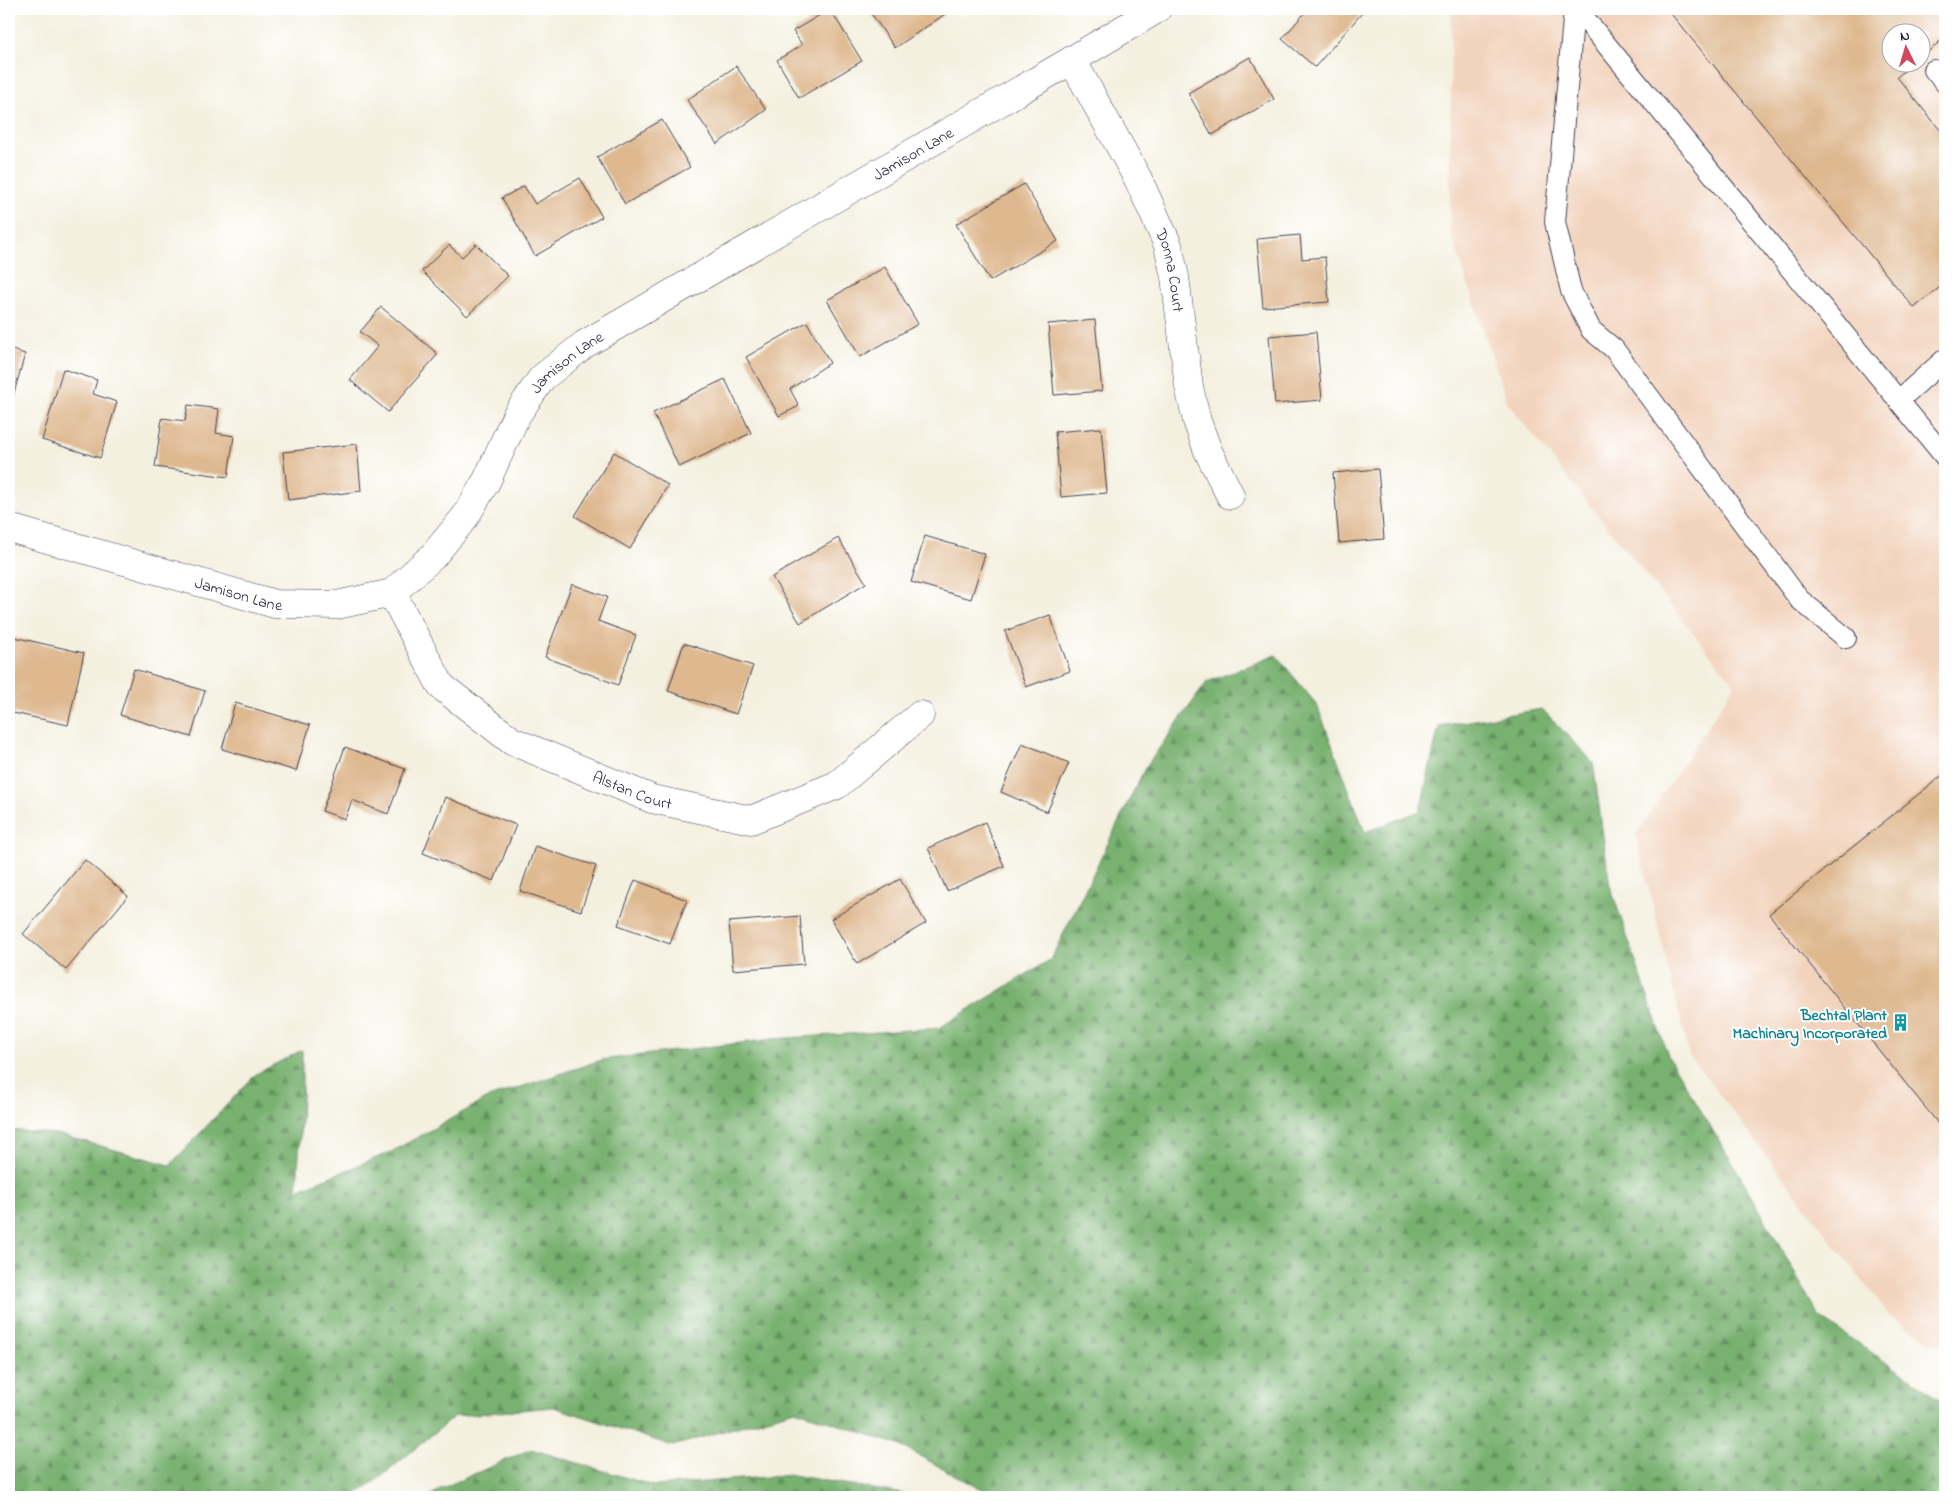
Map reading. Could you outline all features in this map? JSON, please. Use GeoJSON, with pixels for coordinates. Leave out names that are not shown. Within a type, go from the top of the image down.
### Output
{"type":"FeatureCollection","features":[{"type":"Feature","properties":{"kind":"street","name":"Jamison Lane"},"geometry":{"type":"LineString","coordinates":[[9,528],[275,604],[337,605],[392,593],[433,556],[465,517],[487,480],[516,416],[542,378],[585,344],[1157,9]]}},
{"type":"Feature","properties":{"kind":"street","name":"Donna Court"},"geometry":{"type":"LineString","coordinates":[[1072,60],[1138,179],[1168,245],[1175,277],[1189,387],[1197,421],[1208,451],[1230,495]]}},
{"type":"Feature","properties":{"kind":"street","name":"Alstan Court"},"geometry":{"type":"LineString","coordinates":[[392,593],[441,686],[512,741],[652,799],[751,820],[837,785],[920,715]]}},
{"type":"Feature","properties":{"kind":"lane"},"geometry":{"type":"LineString","coordinates":[[1575,9],[1945,457]]}},
{"type":"Feature","properties":{"kind":"lane"},"geometry":{"type":"LineString","coordinates":[[1575,9],[1555,222],[1571,291],[1591,330],[1614,349],[1799,599],[1846,638]]}},
{"type":"Feature","properties":{"kind":"lane"},"geometry":{"type":"LineString","coordinates":[[1898,400],[1945,360]]}},
{"type":"Feature","properties":{"kind":"shaded area"},"geometry":{"type":"Polygon","coordinates":[[[1451,9],[1945,9],[1945,1349],[1890,1317],[1689,1055],[1636,835],[1735,685],[1508,404],[1450,231],[1451,9]]]}},
{"type":"Feature","properties":{"kind":"green space"},"geometry":{"type":"Polygon","coordinates":[[[1276,655],[1317,705],[1365,832],[1420,811],[1439,726],[1542,709],[1593,762],[1610,886],[1668,1056],[1747,1187],[1819,1317],[1945,1402],[1945,1497],[996,1497],[899,1445],[795,1410],[673,1446],[554,1407],[455,1416],[378,1479],[352,1497],[9,1497],[9,1130],[57,1134],[170,1165],[256,1074],[302,1050],[302,1100],[297,1190],[391,1152],[488,1098],[601,1060],[772,1039],[939,1028],[1051,959],[1145,768],[1207,682],[1276,655]]]}},
{"type":"Feature","properties":{"kind":"green space"},"geometry":{"type":"Polygon","coordinates":[[[531,1449],[654,1486],[792,1475],[921,1497],[429,1497],[440,1489],[531,1449]]]}},
{"type":"Feature","properties":{"kind":"building"},"geometry":{"type":"Polygon","coordinates":[[[830,9],[862,61],[799,98],[777,60],[802,45],[793,31],[830,9]]]}},
{"type":"Feature","properties":{"kind":"building"},"geometry":{"type":"Polygon","coordinates":[[[868,9],[946,9],[948,12],[895,48],[868,9]]]}},
{"type":"Feature","properties":{"kind":"building"},"geometry":{"type":"Polygon","coordinates":[[[1308,9],[1357,9],[1362,13],[1315,67],[1282,39],[1308,9]]]}},
{"type":"Feature","properties":{"kind":"building"},"geometry":{"type":"Polygon","coordinates":[[[1667,9],[1945,9],[1945,37],[1932,48],[1932,22],[1882,22],[1882,72],[1903,72],[1897,77],[1945,136],[1945,283],[1914,308],[1667,9]]]}},
{"type":"Feature","properties":{"kind":"building"},"geometry":{"type":"Polygon","coordinates":[[[1250,57],[1274,99],[1212,135],[1188,93],[1250,57]]]}},
{"type":"Feature","properties":{"kind":"building"},"geometry":{"type":"Polygon","coordinates":[[[736,66],[766,110],[717,144],[687,100],[736,66]]]}},
{"type":"Feature","properties":{"kind":"building"},"geometry":{"type":"Polygon","coordinates":[[[662,120],[690,167],[625,204],[597,157],[662,120]]]}},
{"type":"Feature","properties":{"kind":"building"},"geometry":{"type":"Polygon","coordinates":[[[580,178],[602,217],[535,256],[502,198],[524,186],[535,204],[580,178]]]}},
{"type":"Feature","properties":{"kind":"building"},"geometry":{"type":"Polygon","coordinates":[[[1024,184],[1058,241],[990,281],[956,224],[1024,184]]]}},
{"type":"Feature","properties":{"kind":"building"},"geometry":{"type":"Polygon","coordinates":[[[1300,235],[1302,259],[1325,257],[1329,302],[1263,307],[1257,239],[1300,235]]]}},
{"type":"Feature","properties":{"kind":"building"},"geometry":{"type":"Polygon","coordinates":[[[476,244],[508,276],[467,316],[422,271],[449,245],[462,257],[476,244]]]}},
{"type":"Feature","properties":{"kind":"building"},"geometry":{"type":"Polygon","coordinates":[[[885,267],[918,324],[860,357],[827,300],[885,267]]]}},
{"type":"Feature","properties":{"kind":"building"},"geometry":{"type":"Polygon","coordinates":[[[381,307],[438,354],[388,412],[350,380],[378,346],[360,332],[381,307]]]}},
{"type":"Feature","properties":{"kind":"building"},"geometry":{"type":"Polygon","coordinates":[[[1095,320],[1102,391],[1054,395],[1048,324],[1095,320]]]}},
{"type":"Feature","properties":{"kind":"building"},"geometry":{"type":"Polygon","coordinates":[[[807,322],[830,363],[790,389],[799,406],[779,416],[746,357],[807,322]]]}},
{"type":"Feature","properties":{"kind":"building"},"geometry":{"type":"Polygon","coordinates":[[[1316,332],[1322,400],[1275,404],[1269,336],[1316,332]]]}},
{"type":"Feature","properties":{"kind":"building"},"geometry":{"type":"Polygon","coordinates":[[[9,349],[25,354],[9,411],[9,349]]]}},
{"type":"Feature","properties":{"kind":"building"},"geometry":{"type":"Polygon","coordinates":[[[63,369],[97,380],[93,394],[117,402],[100,458],[42,440],[63,369]]]}},
{"type":"Feature","properties":{"kind":"building"},"geometry":{"type":"Polygon","coordinates":[[[725,379],[751,433],[679,467],[653,413],[725,379]]]}},
{"type":"Feature","properties":{"kind":"building"},"geometry":{"type":"Polygon","coordinates":[[[188,405],[219,409],[216,433],[234,436],[228,477],[155,467],[162,418],[185,421],[188,405]]]}},
{"type":"Feature","properties":{"kind":"building"},"geometry":{"type":"Polygon","coordinates":[[[1101,428],[1107,493],[1061,497],[1055,432],[1101,428]]]}},
{"type":"Feature","properties":{"kind":"building"},"geometry":{"type":"Polygon","coordinates":[[[357,444],[361,491],[288,500],[283,452],[357,444]]]}},
{"type":"Feature","properties":{"kind":"building"},"geometry":{"type":"Polygon","coordinates":[[[614,452],[668,485],[630,549],[575,516],[614,452]]]}},
{"type":"Feature","properties":{"kind":"building"},"geometry":{"type":"Polygon","coordinates":[[[1378,469],[1384,539],[1339,543],[1333,473],[1378,469]]]}},
{"type":"Feature","properties":{"kind":"building"},"geometry":{"type":"Polygon","coordinates":[[[925,536],[985,554],[971,599],[911,582],[925,536]]]}},
{"type":"Feature","properties":{"kind":"building"},"geometry":{"type":"Polygon","coordinates":[[[838,538],[866,583],[800,623],[772,577],[838,538]]]}},
{"type":"Feature","properties":{"kind":"building"},"geometry":{"type":"Polygon","coordinates":[[[572,584],[607,597],[598,621],[636,635],[618,685],[545,657],[572,584]]]}},
{"type":"Feature","properties":{"kind":"building"},"geometry":{"type":"Polygon","coordinates":[[[1050,615],[1070,671],[1026,687],[1005,631],[1050,615]]]}},
{"type":"Feature","properties":{"kind":"building"},"geometry":{"type":"Polygon","coordinates":[[[14,637],[84,653],[68,725],[9,712],[9,660],[14,637]]]}},
{"type":"Feature","properties":{"kind":"building"},"geometry":{"type":"Polygon","coordinates":[[[684,643],[753,666],[736,714],[668,691],[684,643]]]}},
{"type":"Feature","properties":{"kind":"building"},"geometry":{"type":"Polygon","coordinates":[[[134,669],[205,691],[191,737],[120,715],[134,669]]]}},
{"type":"Feature","properties":{"kind":"building"},"geometry":{"type":"Polygon","coordinates":[[[235,703],[310,725],[296,771],[222,749],[235,703]]]}},
{"type":"Feature","properties":{"kind":"building"},"geometry":{"type":"Polygon","coordinates":[[[1022,743],[1069,763],[1047,812],[1001,792],[1022,743]]]}},
{"type":"Feature","properties":{"kind":"building"},"geometry":{"type":"Polygon","coordinates":[[[345,747],[405,769],[388,814],[352,800],[345,819],[322,811],[345,747]]]}},
{"type":"Feature","properties":{"kind":"building","name":"Bechtal Plant Machinary Incorporated"},"geometry":{"type":"Polygon","coordinates":[[[1945,773],[1945,1132],[1769,914],[1945,773]]]}},
{"type":"Feature","properties":{"kind":"building"},"geometry":{"type":"Polygon","coordinates":[[[445,797],[516,825],[494,881],[423,853],[445,797]]]}},
{"type":"Feature","properties":{"kind":"building"},"geometry":{"type":"Polygon","coordinates":[[[985,822],[1004,866],[947,891],[928,848],[985,822]]]}},
{"type":"Feature","properties":{"kind":"building"},"geometry":{"type":"Polygon","coordinates":[[[535,846],[596,866],[581,911],[520,891],[535,846]]]}},
{"type":"Feature","properties":{"kind":"building"},"geometry":{"type":"Polygon","coordinates":[[[85,860],[128,896],[66,970],[23,934],[85,860]]]}},
{"type":"Feature","properties":{"kind":"building"},"geometry":{"type":"Polygon","coordinates":[[[900,879],[926,923],[857,964],[831,919],[900,879]]]}},
{"type":"Feature","properties":{"kind":"building"},"geometry":{"type":"Polygon","coordinates":[[[635,880],[687,900],[670,944],[618,925],[635,880]]]}},
{"type":"Feature","properties":{"kind":"building"},"geometry":{"type":"Polygon","coordinates":[[[800,916],[804,964],[733,970],[729,922],[800,916]]]}},
{"type":"Feature","properties":{"kind":"place","name":"Bechtal Plant Machinary Incorporated"},"geometry":{"type":"Point","coordinates":[1901,1023]}}]}
